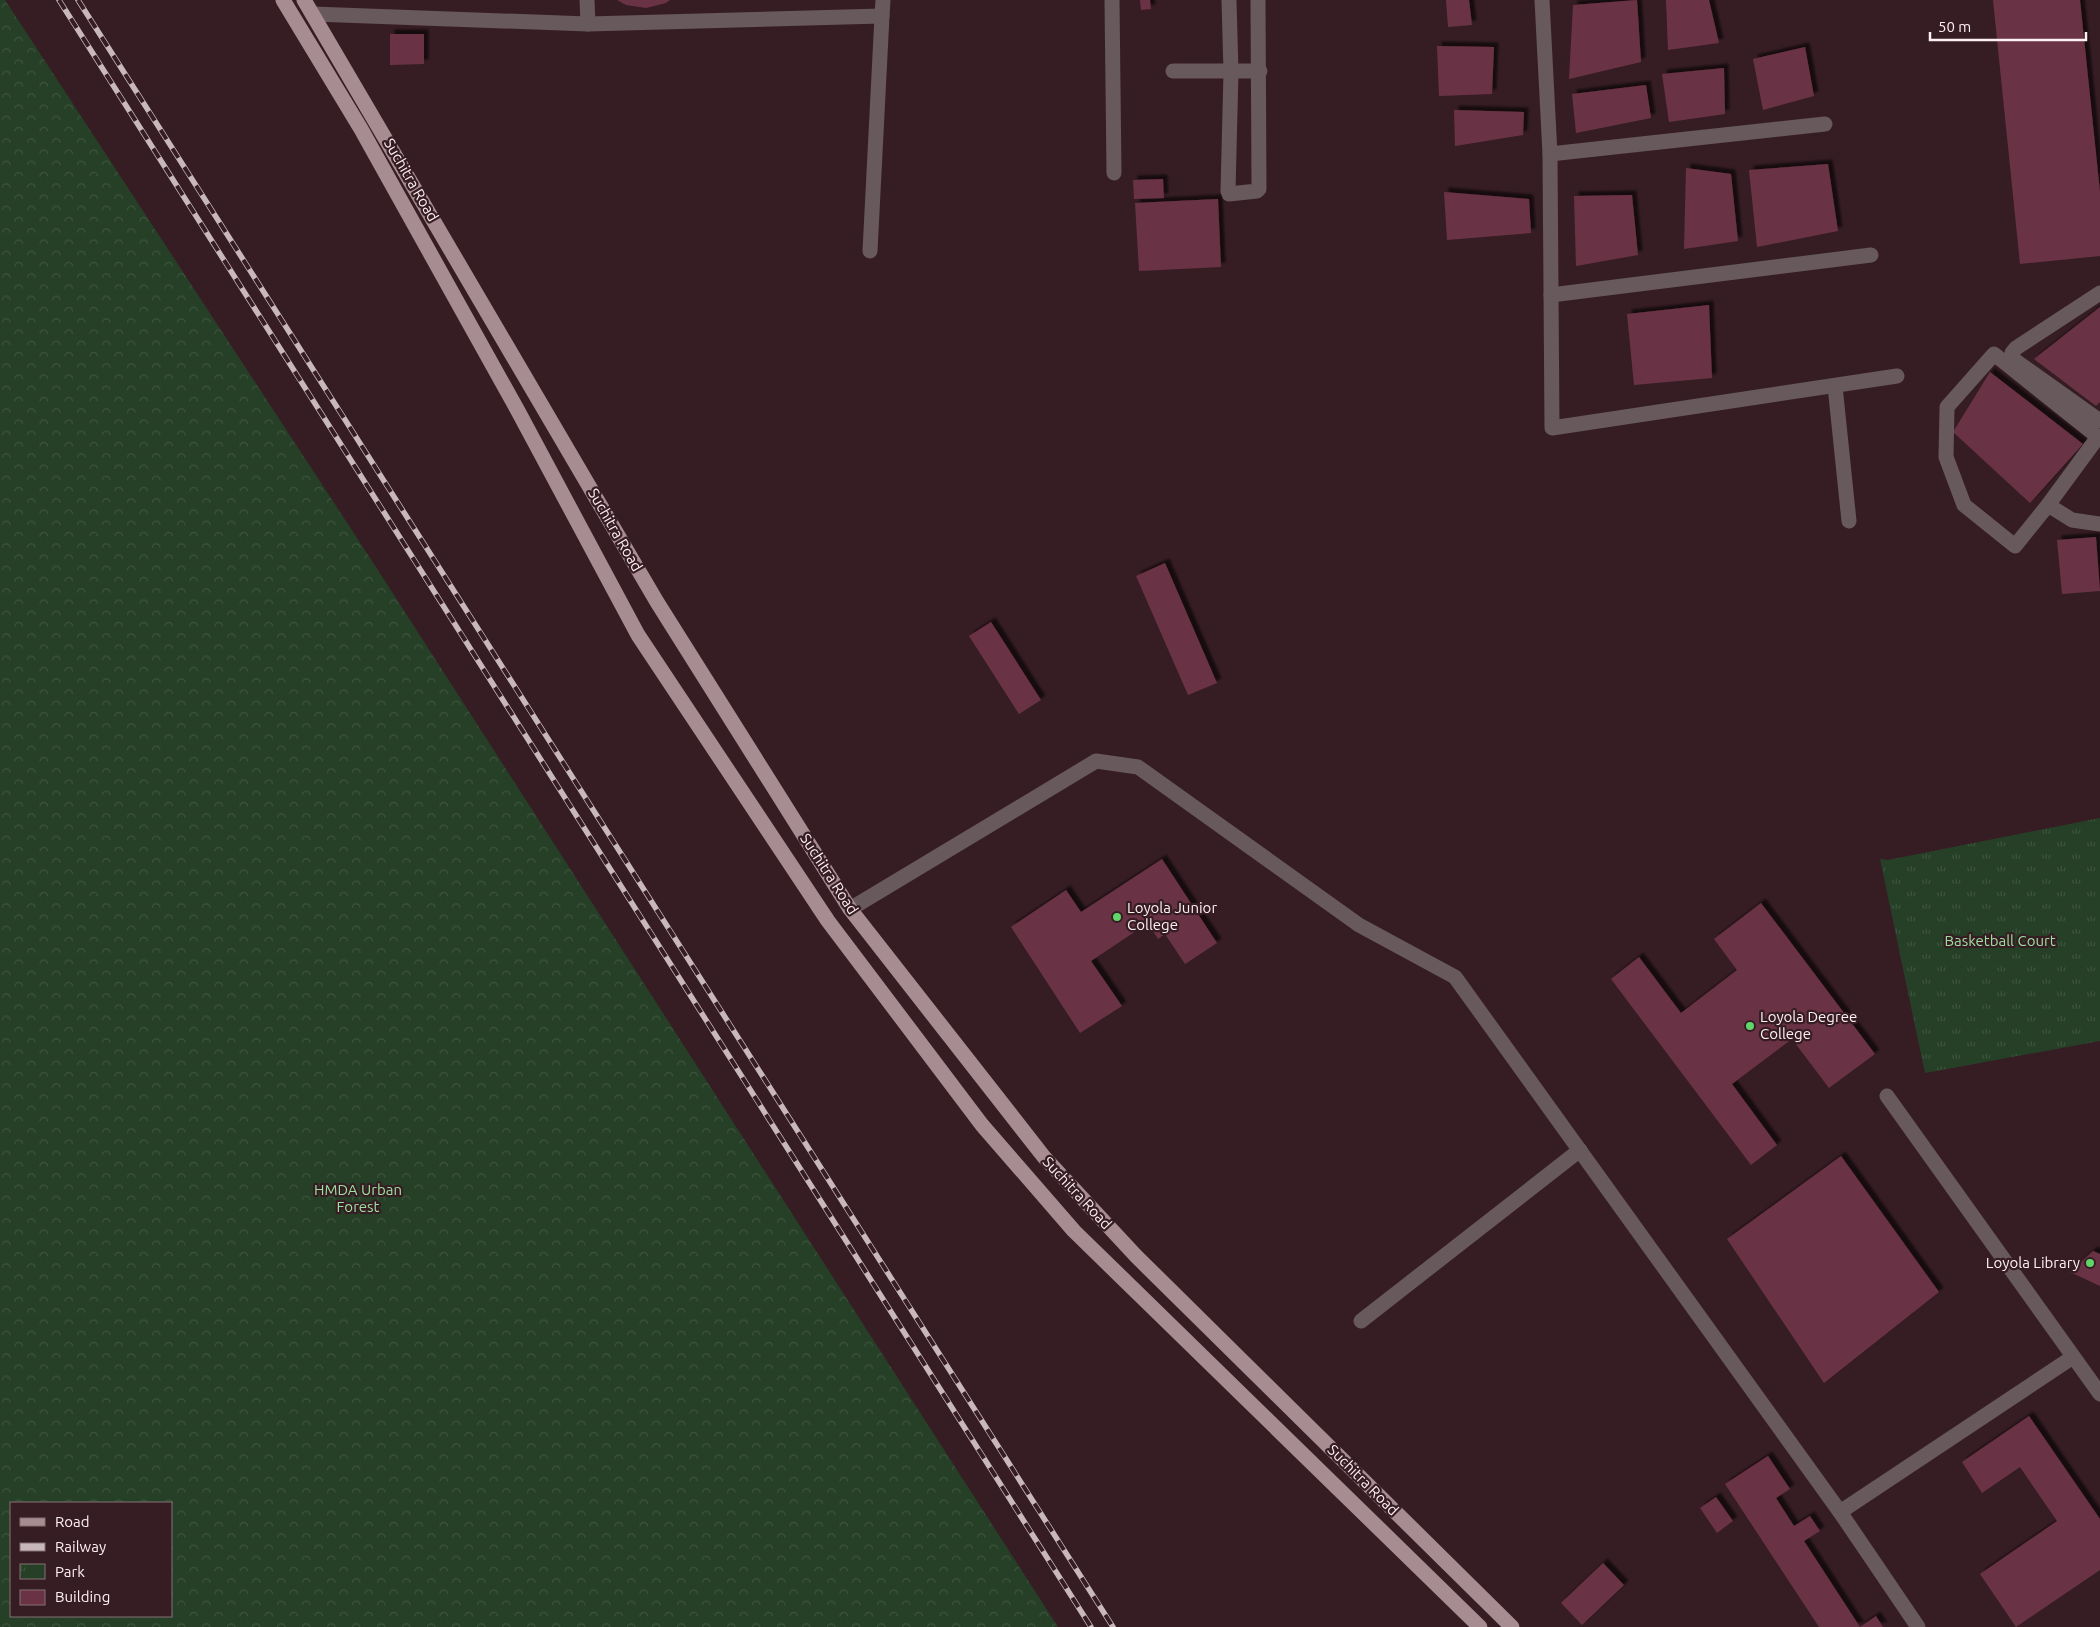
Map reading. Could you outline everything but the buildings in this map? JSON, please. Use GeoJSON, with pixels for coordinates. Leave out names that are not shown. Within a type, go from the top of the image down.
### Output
{"type":"FeatureCollection","features":[{"type":"Feature","properties":{"kind":"main road","name":"Suchitra Road"},"geometry":{"type":"LineString","coordinates":[[283,0],[362,129],[638,635],[828,921],[982,1125],[1074,1231],[1480,1627]]}},
{"type":"Feature","properties":{"kind":"main road","name":"Suchitra Road"},"geometry":{"type":"LineString","coordinates":[[304,0],[374,116],[657,602],[850,909],[1044,1158],[1136,1256],[1512,1627]]}},
{"type":"Feature","properties":{"kind":"main road"},"geometry":{"type":"LineString","coordinates":[[563,496],[586,482]]}},
{"type":"Feature","properties":{"kind":"street"},"geometry":{"type":"LineString","coordinates":[[587,0],[588,24]]}},
{"type":"Feature","properties":{"kind":"street"},"geometry":{"type":"LineString","coordinates":[[870,251],[882,0]]}},
{"type":"Feature","properties":{"kind":"street"},"geometry":{"type":"LineString","coordinates":[[1112,0],[1114,173]]}},
{"type":"Feature","properties":{"kind":"street"},"geometry":{"type":"LineString","coordinates":[[1229,0],[1231,72],[1229,194],[1257,192],[1259,188],[1260,72],[1258,0]]}},
{"type":"Feature","properties":{"kind":"street"},"geometry":{"type":"LineString","coordinates":[[1542,0],[1550,154],[1552,428],[1897,376]]}},
{"type":"Feature","properties":{"kind":"street"},"geometry":{"type":"LineString","coordinates":[[313,14],[588,24],[882,16]]}},
{"type":"Feature","properties":{"kind":"street"},"geometry":{"type":"LineString","coordinates":[[1172,71],[1260,72]]}},
{"type":"Feature","properties":{"kind":"street"},"geometry":{"type":"LineString","coordinates":[[1550,154],[1825,124]]}},
{"type":"Feature","properties":{"kind":"street"},"geometry":{"type":"LineString","coordinates":[[1551,295],[1871,255]]}},
{"type":"Feature","properties":{"kind":"street"},"geometry":{"type":"LineString","coordinates":[[2100,293],[2016,348],[2012,353],[2013,359],[2100,421]]}},
{"type":"Feature","properties":{"kind":"street"},"geometry":{"type":"LineString","coordinates":[[1994,354],[2098,437],[2048,505],[2015,546],[1964,505],[1946,457],[1947,407],[1994,354]]}},
{"type":"Feature","properties":{"kind":"street"},"geometry":{"type":"LineString","coordinates":[[1835,386],[1849,521]]}},
{"type":"Feature","properties":{"kind":"street"},"geometry":{"type":"LineString","coordinates":[[2048,505],[2072,520],[2100,524]]}},
{"type":"Feature","properties":{"kind":"street"},"geometry":{"type":"LineString","coordinates":[[850,909],[1096,761],[1138,767],[1360,925],[1455,977],[1840,1512],[1918,1627]]}},
{"type":"Feature","properties":{"kind":"street"},"geometry":{"type":"LineString","coordinates":[[1886,1096],[2100,1394]]}},
{"type":"Feature","properties":{"kind":"street"},"geometry":{"type":"LineString","coordinates":[[1361,1321],[1580,1150]]}},
{"type":"Feature","properties":{"kind":"street"},"geometry":{"type":"LineString","coordinates":[[1840,1512],[2073,1357]]}},
{"type":"Feature","properties":{"kind":"green space","name":"HMDA Urban Forest"},"geometry":{"type":"Polygon","coordinates":[[[0,0],[5,0],[372,561],[1058,1627],[0,1627],[0,0]]]}},
{"type":"Feature","properties":{"kind":"green space","name":"Basketball Court"},"geometry":{"type":"Polygon","coordinates":[[[2100,818],[2100,1041],[1925,1073],[1880,859],[1888,860],[2100,818]]]}},
{"type":"Feature","properties":{"kind":"railway"},"geometry":{"type":"LineString","coordinates":[[59,0],[1091,1627]]}},
{"type":"Feature","properties":{"kind":"railway"},"geometry":{"type":"LineString","coordinates":[[78,0],[1113,1627]]}},
{"type":"Feature","properties":{"kind":"place","name":"Loyola Junior College"},"geometry":{"type":"Point","coordinates":[1117,917]}},
{"type":"Feature","properties":{"kind":"place","name":"Loyola Degree College"},"geometry":{"type":"Point","coordinates":[1750,1026]}},
{"type":"Feature","properties":{"kind":"place","name":"Loyola Library"},"geometry":{"type":"Point","coordinates":[2090,1263]}}]}
